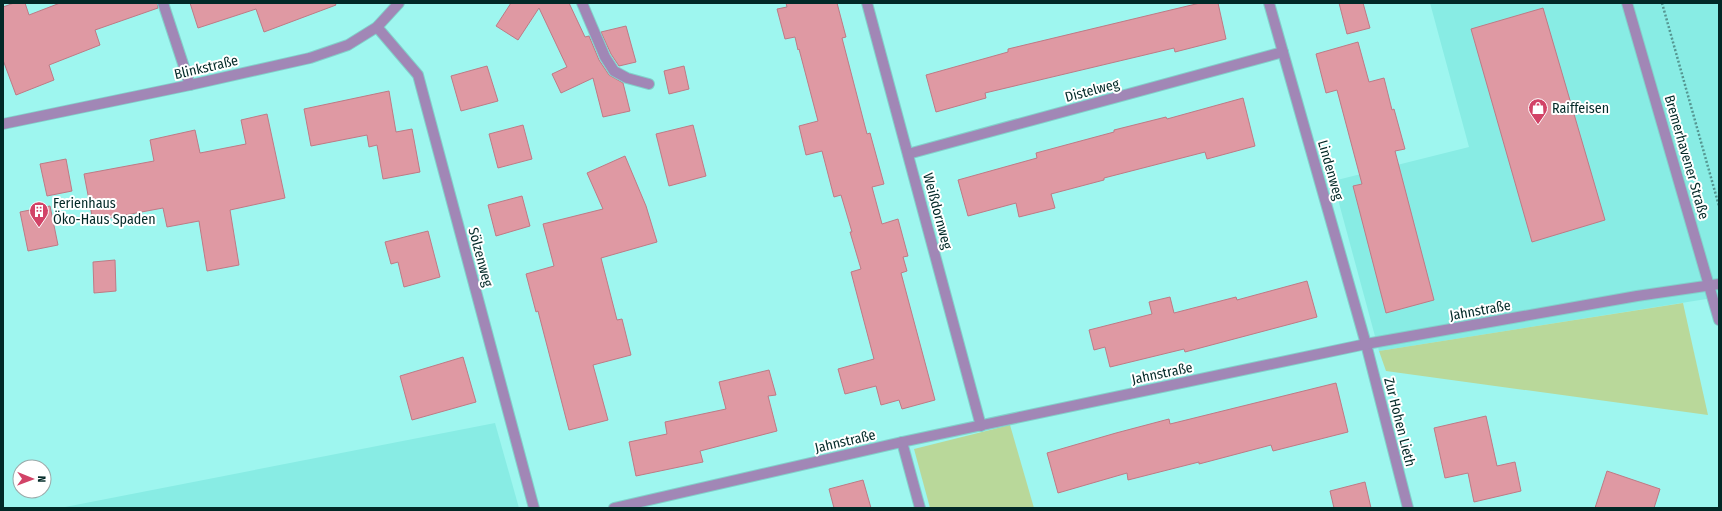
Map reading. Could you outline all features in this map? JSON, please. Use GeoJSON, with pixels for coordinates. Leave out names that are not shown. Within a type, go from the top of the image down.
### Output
{"type":"FeatureCollection","features":[{"type":"Feature","properties":{"kind":"street"},"geometry":{"type":"LineString","coordinates":[[163,3],[190,85]]}},
{"type":"Feature","properties":{"kind":"street","name":"Blinkstraße"},"geometry":{"type":"LineString","coordinates":[[3,124],[310,58],[348,44],[377,27],[400,3]]}},
{"type":"Feature","properties":{"kind":"street"},"geometry":{"type":"LineString","coordinates":[[582,3],[605,57],[614,71],[627,78],[649,84]]}},
{"type":"Feature","properties":{"kind":"street","name":"Weißdornweg"},"geometry":{"type":"LineString","coordinates":[[867,3],[981,426]]}},
{"type":"Feature","properties":{"kind":"street","name":"Lindenweg"},"geometry":{"type":"LineString","coordinates":[[1269,3],[1366,344]]}},
{"type":"Feature","properties":{"kind":"street","name":"Bremerhavener Straße"},"geometry":{"type":"LineString","coordinates":[[1627,3],[1714,285],[1719,320]]}},
{"type":"Feature","properties":{"kind":"street","name":"Sölzenweg"},"geometry":{"type":"LineString","coordinates":[[377,27],[418,75],[534,508]]}},
{"type":"Feature","properties":{"kind":"street","name":"Distelweg"},"geometry":{"type":"LineString","coordinates":[[908,154],[1283,52]]}},
{"type":"Feature","properties":{"kind":"street","name":"Jahnstraße"},"geometry":{"type":"LineString","coordinates":[[614,508],[902,442],[1366,344],[1637,296],[1714,285]]}},
{"type":"Feature","properties":{"kind":"street","name":"Zur Hohen Lieth"},"geometry":{"type":"LineString","coordinates":[[1366,344],[1408,508]]}},
{"type":"Feature","properties":{"kind":"street"},"geometry":{"type":"LineString","coordinates":[[902,442],[920,508]]}},
{"type":"Feature","properties":{"kind":"path"},"geometry":{"type":"LineString","coordinates":[[1662,3],[1719,206]]}},
{"type":"Feature","properties":{"kind":"shaded area"},"geometry":{"type":"Polygon","coordinates":[[[1430,3],[1719,3],[1719,297],[1379,351],[1333,181],[1469,147],[1430,3]]]}},
{"type":"Feature","properties":{"kind":"shaded area"},"geometry":{"type":"Polygon","coordinates":[[[495,423],[519,508],[60,508],[495,423]]]}},
{"type":"Feature","properties":{"kind":"green space"},"geometry":{"type":"Polygon","coordinates":[[[1683,303],[1708,415],[1386,371],[1379,351],[1683,303]]]}},
{"type":"Feature","properties":{"kind":"green space"},"geometry":{"type":"Polygon","coordinates":[[[1010,425],[1034,508],[930,508],[914,449],[1010,425]]]}},
{"type":"Feature","properties":{"kind":"building"},"geometry":{"type":"Polygon","coordinates":[[[14,3],[25,3],[29,15],[60,3],[157,3],[158,8],[95,30],[100,45],[49,65],[54,80],[16,95],[3,60],[3,7],[14,3]]]}},
{"type":"Feature","properties":{"kind":"building"},"geometry":{"type":"Polygon","coordinates":[[[190,3],[335,3],[336,5],[264,32],[256,9],[198,28],[190,3]]]}},
{"type":"Feature","properties":{"kind":"building"},"geometry":{"type":"Polygon","coordinates":[[[511,3],[569,3],[585,37],[589,36],[599,60],[609,75],[623,83],[630,111],[603,117],[593,78],[561,93],[552,74],[567,67],[539,8],[518,40],[496,26],[511,3]]]}},
{"type":"Feature","properties":{"kind":"building"},"geometry":{"type":"Polygon","coordinates":[[[786,3],[837,3],[846,37],[842,38],[867,134],[870,133],[884,184],[872,187],[882,224],[898,219],[908,256],[903,257],[907,271],[901,273],[935,400],[902,409],[899,400],[881,405],[876,386],[845,394],[838,369],[874,359],[851,272],[861,269],[841,195],[834,197],[822,151],[806,155],[799,126],[818,121],[795,37],[785,39],[777,9],[787,7],[786,3]]]}},
{"type":"Feature","properties":{"kind":"building"},"geometry":{"type":"Polygon","coordinates":[[[1200,3],[1218,3],[1226,39],[1175,52],[1174,48],[985,93],[986,98],[936,112],[926,75],[1008,52],[1008,49],[1200,3]]]}},
{"type":"Feature","properties":{"kind":"building"},"geometry":{"type":"Polygon","coordinates":[[[1339,3],[1363,3],[1370,28],[1347,34],[1339,3]]]}},
{"type":"Feature","properties":{"kind":"building","name":"Raiffeisen"},"geometry":{"type":"Polygon","coordinates":[[[1543,8],[1605,220],[1532,242],[1471,29],[1543,8]]]}},
{"type":"Feature","properties":{"kind":"building"},"geometry":{"type":"Polygon","coordinates":[[[626,26],[636,62],[619,66],[611,54],[601,32],[626,26]]]}},
{"type":"Feature","properties":{"kind":"building"},"geometry":{"type":"Polygon","coordinates":[[[1358,42],[1369,82],[1384,78],[1392,110],[1394,109],[1405,149],[1395,151],[1434,300],[1386,313],[1353,186],[1362,184],[1337,90],[1326,93],[1316,54],[1358,42]]]}},
{"type":"Feature","properties":{"kind":"building"},"geometry":{"type":"Polygon","coordinates":[[[487,66],[498,101],[461,111],[451,76],[487,66]]]}},
{"type":"Feature","properties":{"kind":"building"},"geometry":{"type":"Polygon","coordinates":[[[684,66],[689,89],[669,94],[664,71],[684,66]]]}},
{"type":"Feature","properties":{"kind":"building"},"geometry":{"type":"Polygon","coordinates":[[[389,91],[396,132],[412,129],[420,172],[383,179],[377,145],[369,147],[367,135],[311,146],[304,109],[389,91]]]}},
{"type":"Feature","properties":{"kind":"building"},"geometry":{"type":"Polygon","coordinates":[[[1243,98],[1255,146],[1207,159],[1205,152],[1104,178],[1104,180],[1051,194],[1055,208],[1019,217],[1016,203],[968,216],[958,180],[1037,158],[1036,153],[1114,132],[1114,130],[1166,117],[1167,119],[1243,98]]]}},
{"type":"Feature","properties":{"kind":"building"},"geometry":{"type":"Polygon","coordinates":[[[267,114],[285,198],[230,210],[239,265],[207,271],[199,221],[167,227],[163,208],[93,221],[84,174],[154,161],[150,140],[195,130],[200,153],[246,144],[241,120],[267,114]]]}},
{"type":"Feature","properties":{"kind":"building"},"geometry":{"type":"Polygon","coordinates":[[[523,125],[532,159],[498,168],[489,134],[523,125]]]}},
{"type":"Feature","properties":{"kind":"building"},"geometry":{"type":"Polygon","coordinates":[[[693,125],[706,176],[669,186],[656,134],[693,125]]]}},
{"type":"Feature","properties":{"kind":"building"},"geometry":{"type":"Polygon","coordinates":[[[625,156],[646,206],[657,242],[601,258],[617,320],[622,319],[631,355],[593,365],[608,420],[569,430],[538,311],[536,312],[526,274],[554,266],[543,224],[603,209],[587,173],[625,156]]]}},
{"type":"Feature","properties":{"kind":"building"},"geometry":{"type":"Polygon","coordinates":[[[66,159],[72,191],[47,196],[40,164],[66,159]]]}},
{"type":"Feature","properties":{"kind":"building"},"geometry":{"type":"Polygon","coordinates":[[[522,196],[530,226],[496,236],[488,205],[522,196]]]}},
{"type":"Feature","properties":{"kind":"building","name":"Ferienhaus Öko-Haus Spaden"},"geometry":{"type":"Polygon","coordinates":[[[50,206],[58,245],[28,251],[20,212],[50,206]]]}},
{"type":"Feature","properties":{"kind":"building"},"geometry":{"type":"Polygon","coordinates":[[[428,231],[440,277],[404,287],[398,262],[391,264],[385,242],[428,231]]]}},
{"type":"Feature","properties":{"kind":"building"},"geometry":{"type":"Polygon","coordinates":[[[115,260],[116,291],[94,293],[93,262],[115,260]]]}},
{"type":"Feature","properties":{"kind":"building"},"geometry":{"type":"Polygon","coordinates":[[[1307,281],[1317,317],[1185,352],[1184,349],[1110,367],[1105,347],[1094,350],[1089,330],[1152,314],[1149,302],[1170,297],[1174,313],[1236,297],[1237,300],[1307,281]]]}},
{"type":"Feature","properties":{"kind":"building"},"geometry":{"type":"Polygon","coordinates":[[[463,357],[476,402],[412,420],[400,376],[463,357]]]}},
{"type":"Feature","properties":{"kind":"building"},"geometry":{"type":"Polygon","coordinates":[[[769,370],[776,395],[768,396],[777,431],[700,451],[703,462],[636,476],[629,442],[667,434],[665,422],[726,409],[719,382],[769,370]]]}},
{"type":"Feature","properties":{"kind":"building"},"geometry":{"type":"Polygon","coordinates":[[[1336,383],[1348,432],[1273,451],[1271,445],[1199,464],[1199,462],[1128,480],[1127,473],[1058,493],[1047,453],[1169,419],[1170,424],[1336,383]]]}},
{"type":"Feature","properties":{"kind":"building"},"geometry":{"type":"Polygon","coordinates":[[[1486,416],[1497,466],[1515,462],[1521,491],[1474,502],[1468,473],[1445,478],[1434,428],[1486,416]]]}},
{"type":"Feature","properties":{"kind":"building"},"geometry":{"type":"Polygon","coordinates":[[[1607,471],[1660,489],[1654,508],[1595,508],[1607,471]]]}},
{"type":"Feature","properties":{"kind":"building"},"geometry":{"type":"Polygon","coordinates":[[[863,480],[871,508],[834,508],[829,489],[863,480]]]}},
{"type":"Feature","properties":{"kind":"building"},"geometry":{"type":"Polygon","coordinates":[[[1365,482],[1371,508],[1334,508],[1330,491],[1365,482]]]}},
{"type":"Feature","properties":{"kind":"place","name":"Raiffeisen"},"geometry":{"type":"Point","coordinates":[1538,125]}},
{"type":"Feature","properties":{"kind":"place","name":"Ferienhaus Öko-Haus Spaden"},"geometry":{"type":"Point","coordinates":[39,228]}}]}
